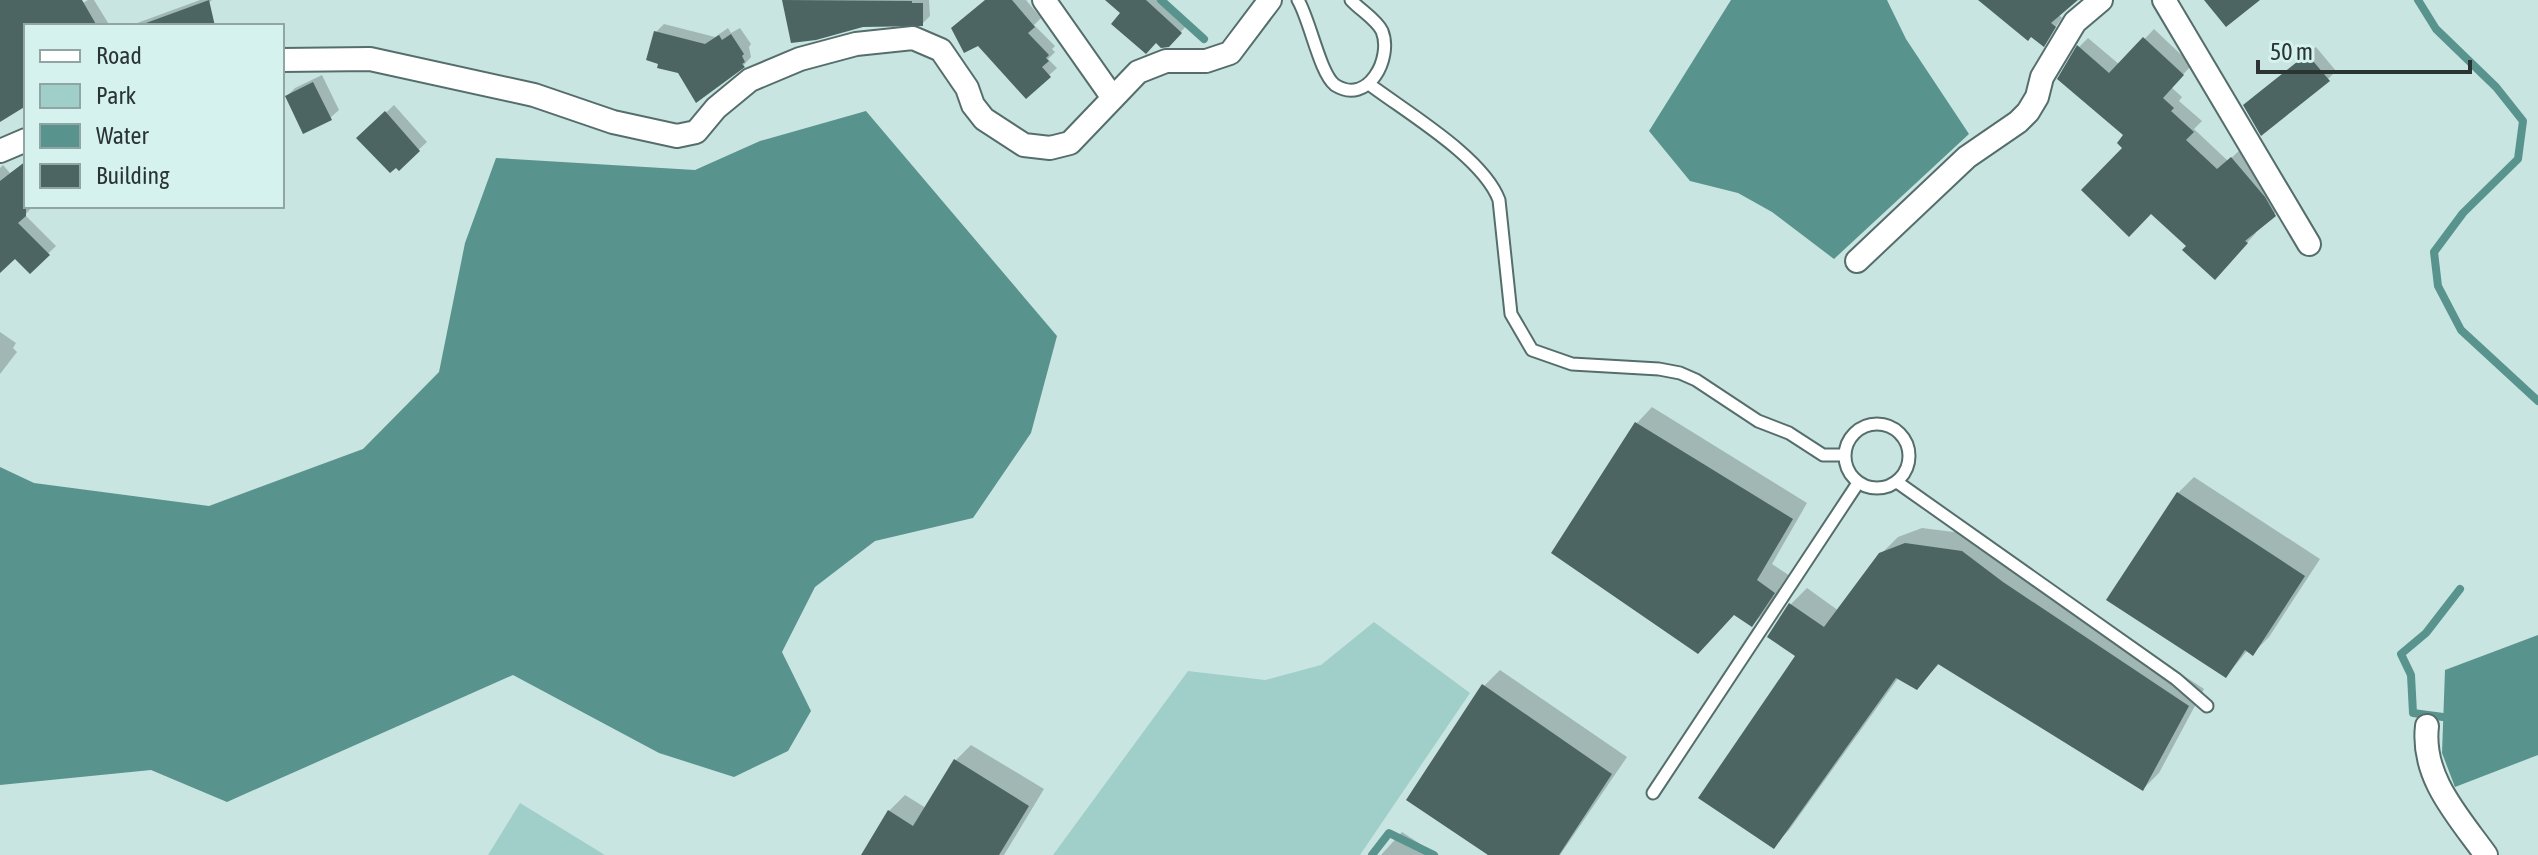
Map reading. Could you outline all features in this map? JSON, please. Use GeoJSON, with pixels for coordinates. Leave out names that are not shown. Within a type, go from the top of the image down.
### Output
{"type":"FeatureCollection","features":[{"type":"Feature","properties":{"kind":"street"},"geometry":{"type":"LineString","coordinates":[[1044,0],[1113,98]]}},
{"type":"Feature","properties":{"kind":"street"},"geometry":{"type":"LineString","coordinates":[[284,60],[370,59],[534,95],[613,122],[677,136],[696,132],[716,108],[750,80],[800,59],[856,44],[913,38],[941,50],[984,119],[1024,145],[1050,148],[1070,143],[1138,72],[1166,61],[1206,61],[1230,53],[1270,0]]}},
{"type":"Feature","properties":{"kind":"street"},"geometry":{"type":"LineString","coordinates":[[1857,261],[1967,157],[2028,112],[2037,97],[2042,77],[2075,22],[2101,0]]}},
{"type":"Feature","properties":{"kind":"street"},"geometry":{"type":"LineString","coordinates":[[2164,0],[2309,244]]}},
{"type":"Feature","properties":{"kind":"street"},"geometry":{"type":"LineString","coordinates":[[0,151],[24,141]]}},
{"type":"Feature","properties":{"kind":"street"},"geometry":{"type":"LineString","coordinates":[[2427,726],[2425,748],[2443,798],[2486,855]]}},
{"type":"Feature","properties":{"kind":"lane"},"geometry":{"type":"LineString","coordinates":[[1298,0],[1307,14],[1323,68],[1334,84],[1350,90],[1369,84],[1378,74],[1385,58],[1381,28],[1351,0]]}},
{"type":"Feature","properties":{"kind":"lane"},"geometry":{"type":"LineString","coordinates":[[1369,84],[1458,150],[1493,185],[1499,200],[1511,314],[1532,350],[1572,364],[1680,373],[1696,380],[1758,421],[1789,433],[1823,455],[1844,455]]}},
{"type":"Feature","properties":{"kind":"lane"},"geometry":{"type":"LineString","coordinates":[[1872,424],[1894,429],[1902,436],[1909,455],[1908,465],[1897,482],[1877,489],[1858,483],[1850,475],[1844,455],[1853,434],[1872,424]]}},
{"type":"Feature","properties":{"kind":"lane"},"geometry":{"type":"LineString","coordinates":[[1897,482],[2125,642],[2207,706]]}},
{"type":"Feature","properties":{"kind":"lane"},"geometry":{"type":"LineString","coordinates":[[1653,793],[1858,483]]}},
{"type":"Feature","properties":{"kind":"green space"},"geometry":{"type":"Polygon","coordinates":[[[1374,622],[1470,693],[1360,855],[1053,855],[1188,671],[1265,680],[1321,665],[1374,622]]]}},
{"type":"Feature","properties":{"kind":"green space"},"geometry":{"type":"Polygon","coordinates":[[[520,803],[605,855],[488,855],[520,803]]]}},
{"type":"Feature","properties":{"kind":"water"},"geometry":{"type":"Polygon","coordinates":[[[1731,0],[1887,0],[1906,39],[1969,134],[1834,259],[1772,212],[1738,193],[1690,181],[1649,131],[1731,0]]]}},
{"type":"Feature","properties":{"kind":"water"},"geometry":{"type":"Polygon","coordinates":[[[866,111],[1057,336],[1031,433],[973,518],[875,541],[815,587],[782,652],[811,711],[788,751],[734,777],[659,753],[513,675],[227,802],[151,770],[0,785],[0,467],[34,483],[209,506],[363,449],[439,372],[465,243],[496,158],[695,170],[760,141],[866,111]]]}},
{"type":"Feature","properties":{"kind":"water"},"geometry":{"type":"Polygon","coordinates":[[[2538,635],[2538,755],[2455,787],[2442,753],[2445,670],[2538,635]]]}},
{"type":"Feature","properties":{"kind":"building"},"geometry":{"type":"Polygon","coordinates":[[[0,0],[82,0],[96,24],[24,24],[24,107],[0,122],[0,0]]]}},
{"type":"Feature","properties":{"kind":"building"},"geometry":{"type":"Polygon","coordinates":[[[209,0],[215,24],[146,24],[209,0]]]}},
{"type":"Feature","properties":{"kind":"building"},"geometry":{"type":"Polygon","coordinates":[[[782,0],[923,3],[923,26],[863,27],[816,40],[791,43],[782,0]]]}},
{"type":"Feature","properties":{"kind":"building"},"geometry":{"type":"Polygon","coordinates":[[[985,0],[1012,0],[1035,27],[1028,33],[1049,55],[1046,58],[1049,61],[1042,67],[1051,77],[1026,99],[978,46],[964,53],[951,28],[985,0]]]}},
{"type":"Feature","properties":{"kind":"building"},"geometry":{"type":"Polygon","coordinates":[[[1105,0],[1146,0],[1182,33],[1169,47],[1161,48],[1156,43],[1146,54],[1111,24],[1120,13],[1105,0]]]}},
{"type":"Feature","properties":{"kind":"building"},"geometry":{"type":"Polygon","coordinates":[[[1978,0],[2078,0],[2051,23],[2056,27],[2044,47],[2031,37],[2028,41],[1978,0]]]}},
{"type":"Feature","properties":{"kind":"building"},"geometry":{"type":"Polygon","coordinates":[[[2204,0],[2260,0],[2226,27],[2204,0]]]}},
{"type":"Feature","properties":{"kind":"building"},"geometry":{"type":"Polygon","coordinates":[[[654,31],[705,44],[719,35],[722,40],[731,34],[744,54],[745,62],[742,64],[745,67],[696,103],[678,73],[657,68],[658,64],[646,60],[654,31]]]}},
{"type":"Feature","properties":{"kind":"building"},"geometry":{"type":"Polygon","coordinates":[[[2143,37],[2184,75],[2163,98],[2174,108],[2171,111],[2194,132],[2186,140],[2217,169],[2231,157],[2265,197],[2276,216],[2245,241],[2248,243],[2215,280],[2182,250],[2186,246],[2151,214],[2129,237],[2081,190],[2122,148],[2117,143],[2123,135],[2057,79],[2077,45],[2109,73],[2143,37]]]}},
{"type":"Feature","properties":{"kind":"building"},"geometry":{"type":"Polygon","coordinates":[[[2307,54],[2330,81],[2261,136],[2243,105],[2307,54]]]}},
{"type":"Feature","properties":{"kind":"building"},"geometry":{"type":"Polygon","coordinates":[[[313,82],[332,120],[303,134],[285,96],[313,82]]]}},
{"type":"Feature","properties":{"kind":"building"},"geometry":{"type":"Polygon","coordinates":[[[385,111],[420,151],[399,171],[396,168],[390,173],[356,138],[385,111]]]}},
{"type":"Feature","properties":{"kind":"building"},"geometry":{"type":"Polygon","coordinates":[[[24,163],[26,216],[18,223],[50,255],[30,274],[15,259],[0,273],[0,181],[24,163]]]}},
{"type":"Feature","properties":{"kind":"building"},"geometry":{"type":"Polygon","coordinates":[[[1635,422],[1793,519],[1757,580],[1775,593],[1752,627],[1734,615],[1698,654],[1551,553],[1635,422]]]}},
{"type":"Feature","properties":{"kind":"building"},"geometry":{"type":"Polygon","coordinates":[[[2177,492],[2305,576],[2253,656],[2245,650],[2226,678],[2106,600],[2177,492]]]}},
{"type":"Feature","properties":{"kind":"building"},"geometry":{"type":"Polygon","coordinates":[[[1905,543],[1962,551],[2003,582],[2189,706],[2143,791],[1938,664],[1917,690],[1896,678],[1774,849],[1698,798],[1795,656],[1767,637],[1789,603],[1824,627],[1879,553],[1905,543]]]}},
{"type":"Feature","properties":{"kind":"building"},"geometry":{"type":"Polygon","coordinates":[[[1482,684],[1612,774],[1559,855],[1488,855],[1406,800],[1482,684]]]}},
{"type":"Feature","properties":{"kind":"building"},"geometry":{"type":"Polygon","coordinates":[[[954,759],[1029,806],[999,855],[861,855],[888,810],[913,826],[954,759]]]}},
{"type":"Feature","properties":{"kind":"waterway"},"geometry":{"type":"LineString","coordinates":[[1161,0],[1204,39]]}},
{"type":"Feature","properties":{"kind":"waterway"},"geometry":{"type":"LineString","coordinates":[[2418,0],[2436,29],[2496,87],[2523,121],[2518,159],[2463,213],[2434,252],[2438,286],[2461,330],[2538,401]]}},
{"type":"Feature","properties":{"kind":"waterway"},"geometry":{"type":"LineString","coordinates":[[2443,717],[2413,713],[2411,675],[2401,654],[2426,633],[2460,589]]}},
{"type":"Feature","properties":{"kind":"waterway"},"geometry":{"type":"LineString","coordinates":[[1372,855],[1389,833],[1434,855]]}}]}
